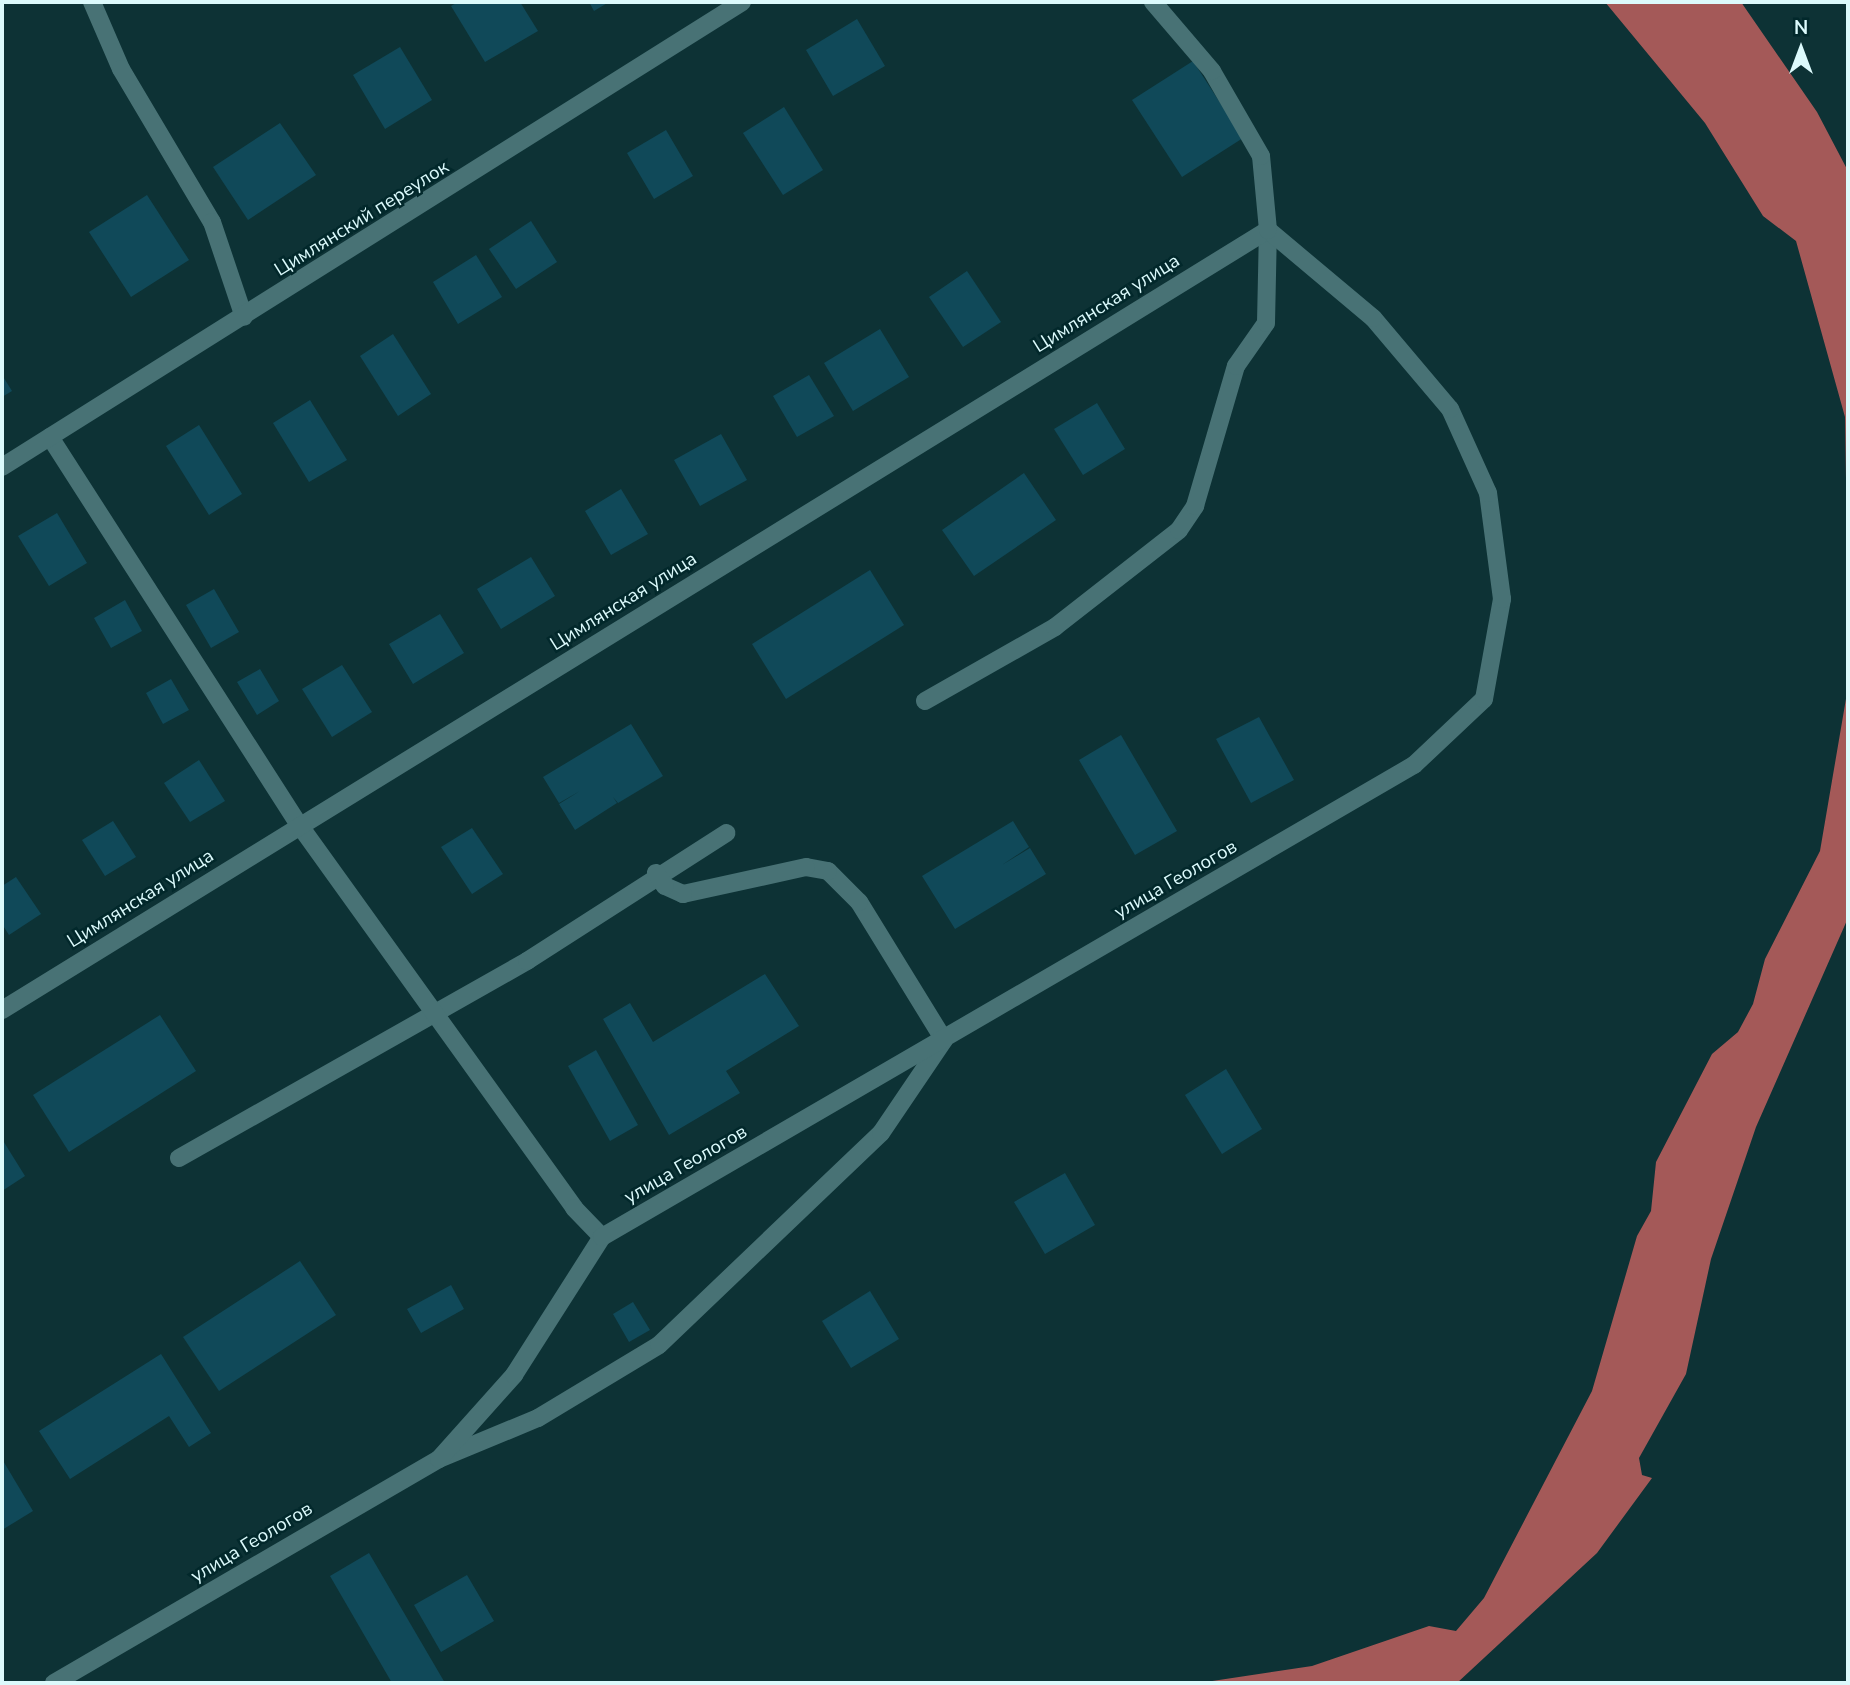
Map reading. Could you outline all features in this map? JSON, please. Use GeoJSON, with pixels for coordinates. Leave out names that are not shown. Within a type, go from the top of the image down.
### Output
{"type":"FeatureCollection","features":[{"type":"Feature","properties":{"kind":"street"},"geometry":{"type":"LineString","coordinates":[[92,2],[121,69],[212,222],[244,317]]}},
{"type":"Feature","properties":{"kind":"street","name":"Цимлянский переулок"},"geometry":{"type":"LineString","coordinates":[[2,467],[742,2]]}},
{"type":"Feature","properties":{"kind":"street"},"geometry":{"type":"LineString","coordinates":[[925,701],[1055,627],[1179,530],[1195,506],[1236,366],[1266,323],[1268,230],[1261,156],[1212,71],[1153,2]]}},
{"type":"Feature","properties":{"kind":"street","name":"улица Геологов"},"geometry":{"type":"LineString","coordinates":[[54,1683],[439,1459],[514,1375],[602,1237],[1414,765],[1484,699],[1502,599],[1488,493],[1441,399],[1373,318],[1268,230]]}},
{"type":"Feature","properties":{"kind":"street","name":"Цимлянская улица"},"geometry":{"type":"LineString","coordinates":[[2,1010],[1268,230]]}},
{"type":"Feature","properties":{"kind":"street"},"geometry":{"type":"LineString","coordinates":[[50,437],[300,826],[434,1009],[574,1208],[602,1237]]}},
{"type":"Feature","properties":{"kind":"street"},"geometry":{"type":"LineString","coordinates":[[179,1157],[434,1009],[527,961],[656,873],[726,833]]}},
{"type":"Feature","properties":{"kind":"street"},"geometry":{"type":"LineString","coordinates":[[439,1459],[538,1418],[659,1345],[881,1133],[944,1040],[859,902],[828,871],[806,867],[683,894],[665,886],[656,873]]}},
{"type":"Feature","properties":{"kind":"shaded area"},"geometry":{"type":"Polygon","coordinates":[[[1605,2],[1741,2],[1817,112],[1848,171],[1848,604],[1845,417],[1796,241],[1763,216],[1705,123],[1605,2]]]}},
{"type":"Feature","properties":{"kind":"shaded area"},"geometry":{"type":"Polygon","coordinates":[[[1848,687],[1848,918],[1756,1127],[1711,1259],[1686,1374],[1639,1458],[1642,1475],[1652,1478],[1597,1553],[1457,1683],[1199,1683],[1312,1666],[1429,1626],[1456,1631],[1484,1598],[1592,1391],[1637,1236],[1651,1211],[1656,1162],[1712,1054],[1738,1032],[1753,1004],[1765,959],[1820,851],[1848,687]]]}},
{"type":"Feature","properties":{"kind":"building"},"geometry":{"type":"Polygon","coordinates":[[[458,2],[520,2],[538,31],[485,62],[451,6],[458,2]]]}},
{"type":"Feature","properties":{"kind":"building"},"geometry":{"type":"Polygon","coordinates":[[[589,2],[609,2],[594,11],[589,2]]]}},
{"type":"Feature","properties":{"kind":"building"},"geometry":{"type":"Polygon","coordinates":[[[857,19],[885,66],[833,96],[806,50],[857,19]]]}},
{"type":"Feature","properties":{"kind":"building"},"geometry":{"type":"Polygon","coordinates":[[[400,47],[432,100],[385,129],[353,75],[400,47]]]}},
{"type":"Feature","properties":{"kind":"building"},"geometry":{"type":"Polygon","coordinates":[[[1193,61],[1243,138],[1182,177],[1132,100],[1193,61]]]}},
{"type":"Feature","properties":{"kind":"building"},"geometry":{"type":"Polygon","coordinates":[[[784,107],[823,170],[783,195],[743,133],[784,107]]]}},
{"type":"Feature","properties":{"kind":"building"},"geometry":{"type":"Polygon","coordinates":[[[280,123],[316,175],[248,220],[213,167],[280,123]]]}},
{"type":"Feature","properties":{"kind":"building"},"geometry":{"type":"Polygon","coordinates":[[[666,130],[693,176],[654,199],[627,153],[666,130]]]}},
{"type":"Feature","properties":{"kind":"building"},"geometry":{"type":"Polygon","coordinates":[[[147,195],[189,260],[131,297],[89,232],[147,195]]]}},
{"type":"Feature","properties":{"kind":"building"},"geometry":{"type":"Polygon","coordinates":[[[531,221],[557,262],[516,289],[489,249],[531,221]]]}},
{"type":"Feature","properties":{"kind":"building"},"geometry":{"type":"Polygon","coordinates":[[[476,255],[502,297],[458,324],[433,282],[476,255]]]}},
{"type":"Feature","properties":{"kind":"building"},"geometry":{"type":"Polygon","coordinates":[[[967,271],[1001,322],[963,347],[929,297],[967,271]]]}},
{"type":"Feature","properties":{"kind":"building"},"geometry":{"type":"Polygon","coordinates":[[[880,329],[909,377],[853,411],[824,363],[880,329]]]}},
{"type":"Feature","properties":{"kind":"building"},"geometry":{"type":"Polygon","coordinates":[[[393,334],[431,394],[398,416],[360,356],[393,334]]]}},
{"type":"Feature","properties":{"kind":"building"},"geometry":{"type":"Polygon","coordinates":[[[2,375],[12,391],[2,397],[2,375]]]}},
{"type":"Feature","properties":{"kind":"building"},"geometry":{"type":"Polygon","coordinates":[[[809,375],[834,416],[797,437],[773,396],[809,375]]]}},
{"type":"Feature","properties":{"kind":"building"},"geometry":{"type":"Polygon","coordinates":[[[310,400],[347,460],[309,482],[273,423],[310,400]]]}},
{"type":"Feature","properties":{"kind":"building"},"geometry":{"type":"Polygon","coordinates":[[[1097,403],[1125,449],[1083,475],[1054,429],[1097,403]]]}},
{"type":"Feature","properties":{"kind":"building"},"geometry":{"type":"Polygon","coordinates":[[[199,425],[242,494],[209,515],[166,446],[199,425]]]}},
{"type":"Feature","properties":{"kind":"building"},"geometry":{"type":"Polygon","coordinates":[[[721,434],[747,480],[700,506],[674,460],[721,434]]]}},
{"type":"Feature","properties":{"kind":"building"},"geometry":{"type":"Polygon","coordinates":[[[1024,473],[1056,520],[974,576],[942,530],[1024,473]]]}},
{"type":"Feature","properties":{"kind":"building"},"geometry":{"type":"Polygon","coordinates":[[[621,489],[648,534],[611,555],[585,511],[621,489]]]}},
{"type":"Feature","properties":{"kind":"building"},"geometry":{"type":"Polygon","coordinates":[[[57,513],[87,563],[49,586],[18,536],[57,513]]]}},
{"type":"Feature","properties":{"kind":"building"},"geometry":{"type":"Polygon","coordinates":[[[531,557],[555,596],[501,629],[477,589],[531,557]]]}},
{"type":"Feature","properties":{"kind":"building"},"geometry":{"type":"Polygon","coordinates":[[[870,570],[904,625],[786,699],[752,644],[870,570]]]}},
{"type":"Feature","properties":{"kind":"building"},"geometry":{"type":"Polygon","coordinates":[[[214,589],[239,632],[211,648],[186,605],[214,589]]]}},
{"type":"Feature","properties":{"kind":"building"},"geometry":{"type":"Polygon","coordinates":[[[125,600],[142,631],[111,648],[94,618],[125,600]]]}},
{"type":"Feature","properties":{"kind":"building"},"geometry":{"type":"Polygon","coordinates":[[[440,614],[464,653],[413,684],[389,644],[440,614]]]}},
{"type":"Feature","properties":{"kind":"building"},"geometry":{"type":"Polygon","coordinates":[[[342,665],[372,712],[332,737],[302,689],[342,665]]]}},
{"type":"Feature","properties":{"kind":"building"},"geometry":{"type":"Polygon","coordinates":[[[260,669],[279,701],[257,715],[237,682],[260,669]]]}},
{"type":"Feature","properties":{"kind":"building"},"geometry":{"type":"Polygon","coordinates":[[[171,679],[189,710],[163,724],[146,693],[171,679]]]}},
{"type":"Feature","properties":{"kind":"building"},"geometry":{"type":"Polygon","coordinates":[[[1259,717],[1294,780],[1251,803],[1216,739],[1259,717]]]}},
{"type":"Feature","properties":{"kind":"building"},"geometry":{"type":"Polygon","coordinates":[[[631,724],[663,776],[618,803],[613,797],[617,803],[575,830],[559,804],[580,791],[559,803],[543,777],[631,724]]]}},
{"type":"Feature","properties":{"kind":"building"},"geometry":{"type":"Polygon","coordinates":[[[1121,735],[1177,831],[1135,855],[1079,760],[1121,735]]]}},
{"type":"Feature","properties":{"kind":"building"},"geometry":{"type":"Polygon","coordinates":[[[199,760],[225,801],[190,822],[164,783],[199,760]]]}},
{"type":"Feature","properties":{"kind":"building"},"geometry":{"type":"Polygon","coordinates":[[[113,821],[136,857],[105,876],[82,840],[113,821]]]}},
{"type":"Feature","properties":{"kind":"building"},"geometry":{"type":"Polygon","coordinates":[[[1013,821],[1029,847],[1002,865],[1030,848],[1046,874],[955,929],[922,876],[1013,821]]]}},
{"type":"Feature","properties":{"kind":"building"},"geometry":{"type":"Polygon","coordinates":[[[472,828],[503,874],[472,894],[441,847],[472,828]]]}},
{"type":"Feature","properties":{"kind":"building"},"geometry":{"type":"Polygon","coordinates":[[[16,877],[41,914],[9,935],[2,924],[2,886],[16,877]]]}},
{"type":"Feature","properties":{"kind":"building"},"geometry":{"type":"Polygon","coordinates":[[[765,974],[799,1026],[726,1071],[740,1093],[669,1135],[603,1019],[630,1003],[653,1042],[765,974]]]}},
{"type":"Feature","properties":{"kind":"building"},"geometry":{"type":"Polygon","coordinates":[[[160,1015],[196,1071],[69,1152],[33,1095],[160,1015]]]}},
{"type":"Feature","properties":{"kind":"building"},"geometry":{"type":"Polygon","coordinates":[[[596,1050],[638,1125],[610,1141],[568,1066],[596,1050]]]}},
{"type":"Feature","properties":{"kind":"building"},"geometry":{"type":"Polygon","coordinates":[[[1226,1069],[1262,1129],[1222,1154],[1185,1095],[1226,1069]]]}},
{"type":"Feature","properties":{"kind":"building"},"geometry":{"type":"Polygon","coordinates":[[[2,1139],[25,1176],[2,1191],[2,1139]]]}},
{"type":"Feature","properties":{"kind":"building"},"geometry":{"type":"Polygon","coordinates":[[[1065,1173],[1095,1225],[1045,1254],[1014,1202],[1065,1173]]]}},
{"type":"Feature","properties":{"kind":"building"},"geometry":{"type":"Polygon","coordinates":[[[300,1261],[336,1315],[219,1391],[183,1337],[300,1261]]]}},
{"type":"Feature","properties":{"kind":"building"},"geometry":{"type":"Polygon","coordinates":[[[451,1285],[464,1309],[421,1333],[407,1309],[451,1285]]]}},
{"type":"Feature","properties":{"kind":"building"},"geometry":{"type":"Polygon","coordinates":[[[870,1291],[899,1339],[851,1368],[822,1321],[870,1291]]]}},
{"type":"Feature","properties":{"kind":"building"},"geometry":{"type":"Polygon","coordinates":[[[633,1302],[650,1330],[629,1342],[613,1314],[633,1302]]]}},
{"type":"Feature","properties":{"kind":"building"},"geometry":{"type":"Polygon","coordinates":[[[161,1354],[211,1433],[189,1447],[169,1416],[70,1479],[39,1431],[161,1354]]]}},
{"type":"Feature","properties":{"kind":"building"},"geometry":{"type":"Polygon","coordinates":[[[2,1459],[33,1511],[2,1530],[2,1459]]]}},
{"type":"Feature","properties":{"kind":"building"},"geometry":{"type":"Polygon","coordinates":[[[369,1553],[445,1683],[392,1683],[330,1576],[369,1553]]]}},
{"type":"Feature","properties":{"kind":"building"},"geometry":{"type":"Polygon","coordinates":[[[467,1575],[494,1621],[441,1652],[414,1605],[467,1575]]]}}]}
